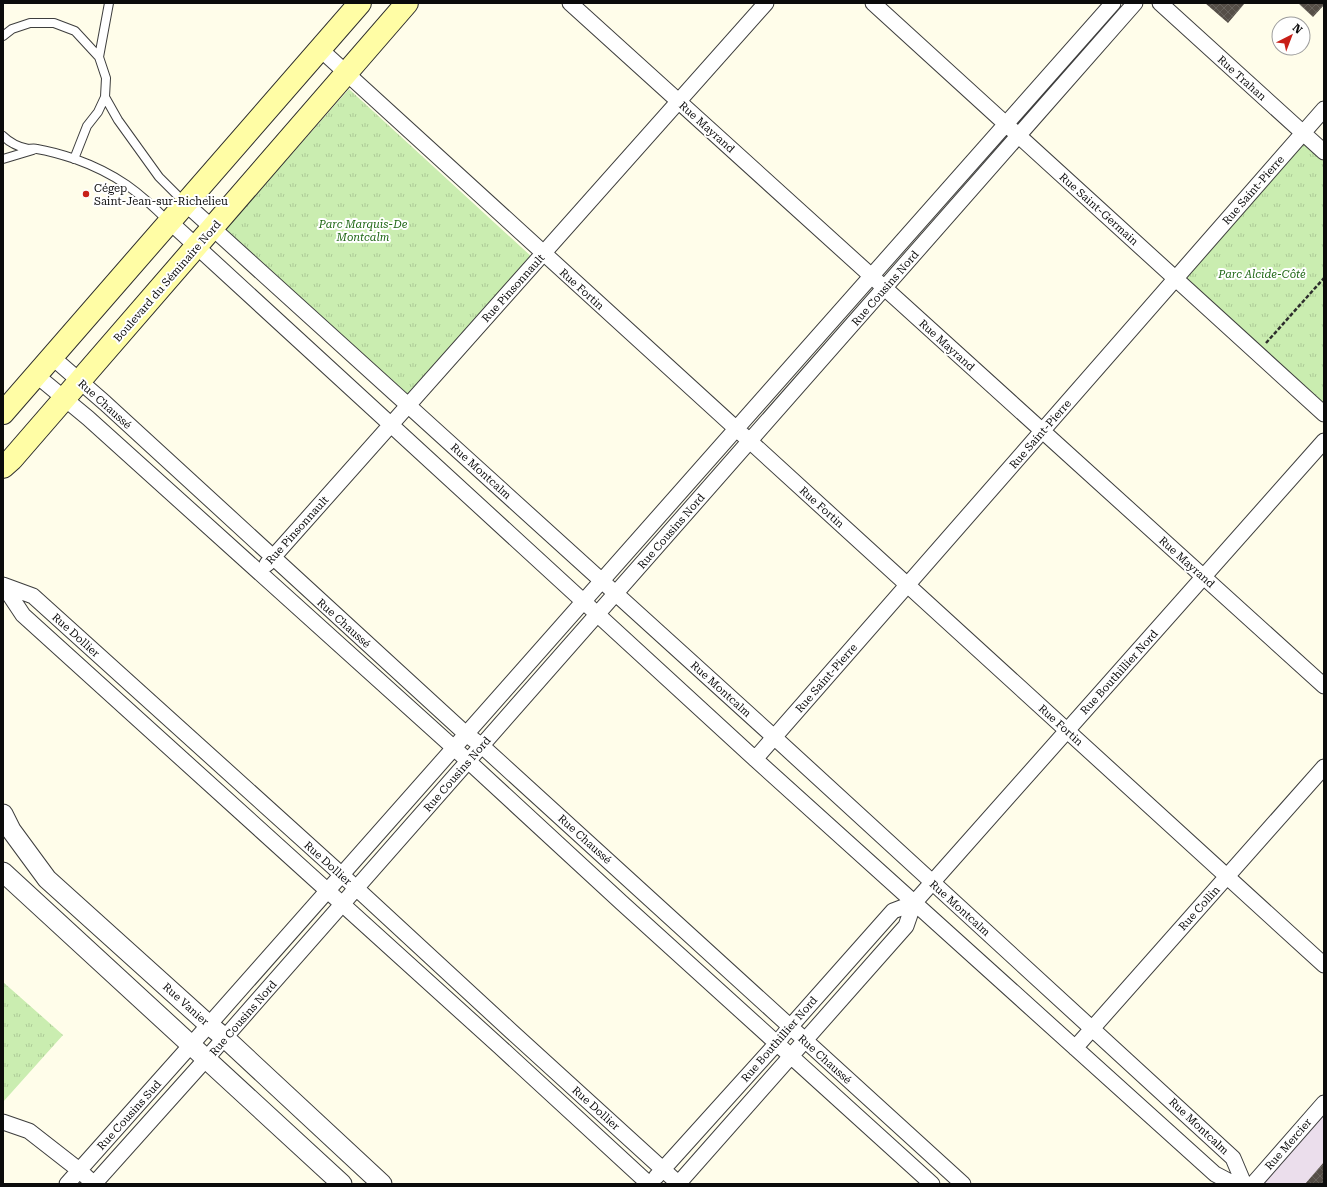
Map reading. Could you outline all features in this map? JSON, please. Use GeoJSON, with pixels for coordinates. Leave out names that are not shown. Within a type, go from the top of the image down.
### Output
{"type":"FeatureCollection","features":[{"type":"Feature","properties":{"kind":"main road"},"geometry":{"type":"LineString","coordinates":[[3,413],[360,3]]}},
{"type":"Feature","properties":{"kind":"main road","name":"Boulevard du Séminaire Nord"},"geometry":{"type":"LineString","coordinates":[[5,464],[212,229],[407,3]]}},
{"type":"Feature","properties":{"kind":"street","name":"Rue Mayrand"},"geometry":{"type":"LineString","coordinates":[[570,3],[1324,686]]}},
{"type":"Feature","properties":{"kind":"street","name":"Rue Pinsonnault"},"geometry":{"type":"LineString","coordinates":[[259,573],[766,3]]}},
{"type":"Feature","properties":{"kind":"street","name":"Rue Saint-Germain"},"geometry":{"type":"LineString","coordinates":[[873,3],[1324,414]]}},
{"type":"Feature","properties":{"kind":"street","name":"Rue Cousins Nord"},"geometry":{"type":"LineString","coordinates":[[191,1045],[1113,3]]}},
{"type":"Feature","properties":{"kind":"street","name":"Rue Cousins Nord"},"geometry":{"type":"LineString","coordinates":[[206,1059],[1135,3]]}},
{"type":"Feature","properties":{"kind":"street","name":"Rue Trahan"},"geometry":{"type":"LineString","coordinates":[[1160,3],[1324,152]]}},
{"type":"Feature","properties":{"kind":"street","name":"Rue Fortin"},"geometry":{"type":"LineString","coordinates":[[320,49],[1324,965]]}},
{"type":"Feature","properties":{"kind":"street","name":"Rue Saint-Pierre"},"geometry":{"type":"LineString","coordinates":[[755,759],[1324,109]]}},
{"type":"Feature","properties":{"kind":"street","name":"Rue Montcalm"},"geometry":{"type":"LineString","coordinates":[[186,204],[1093,1028],[1233,1158],[1244,1184]]}},
{"type":"Feature","properties":{"kind":"street"},"geometry":{"type":"LineString","coordinates":[[170,222],[914,903],[1215,1174],[1234,1184]]}},
{"type":"Feature","properties":{"kind":"street","name":"Rue Chaussé"},"geometry":{"type":"LineString","coordinates":[[52,357],[111,408],[466,734],[482,746],[638,887],[804,1041],[961,1183]]}},
{"type":"Feature","properties":{"kind":"street","name":"Rue Chaussé"},"geometry":{"type":"LineString","coordinates":[[36,375],[88,418],[454,748],[622,903],[932,1184]]}},
{"type":"Feature","properties":{"kind":"street","name":"Rue Bouthillier Nord"},"geometry":{"type":"LineString","coordinates":[[679,1184],[906,926],[914,903],[1324,441]]}},
{"type":"Feature","properties":{"kind":"street","name":"Rue Dollier"},"geometry":{"type":"LineString","coordinates":[[3,585],[33,596],[342,875],[679,1184]]}},
{"type":"Feature","properties":{"kind":"street","name":"Rue Dollier"},"geometry":{"type":"LineString","coordinates":[[3,585],[23,615],[328,890],[650,1184]]}},
{"type":"Feature","properties":{"kind":"street"},"geometry":{"type":"LineString","coordinates":[[129,711],[143,695]]}},
{"type":"Feature","properties":{"kind":"street","name":"Rue Collin"},"geometry":{"type":"LineString","coordinates":[[1075,1048],[1324,768]]}},
{"type":"Feature","properties":{"kind":"street","name":"Rue Vanier"},"geometry":{"type":"LineString","coordinates":[[6,825],[47,879],[225,1038],[380,1183]]}},
{"type":"Feature","properties":{"kind":"street"},"geometry":{"type":"LineString","coordinates":[[3,872],[342,1184]]}},
{"type":"Feature","properties":{"kind":"street"},"geometry":{"type":"LineString","coordinates":[[622,903],[638,887]]}},
{"type":"Feature","properties":{"kind":"street","name":"Rue Bouthillier Nord"},"geometry":{"type":"LineString","coordinates":[[650,1184],[893,911],[914,903]]}},
{"type":"Feature","properties":{"kind":"street"},"geometry":{"type":"LineString","coordinates":[[499,1046],[512,1032]]}},
{"type":"Feature","properties":{"kind":"street","name":"Rue Cousins Sud"},"geometry":{"type":"LineString","coordinates":[[67,1184],[191,1045]]}},
{"type":"Feature","properties":{"kind":"street","name":"Rue Cousins Sud"},"geometry":{"type":"LineString","coordinates":[[94,1184],[206,1059]]}},
{"type":"Feature","properties":{"kind":"street","name":"Rue Mercier"},"geometry":{"type":"LineString","coordinates":[[1253,1184],[1324,1103]]}},
{"type":"Feature","properties":{"kind":"street"},"geometry":{"type":"LineString","coordinates":[[3,1122],[29,1131],[79,1170],[94,1184]]}},
{"type":"Feature","properties":{"kind":"lane"},"geometry":{"type":"LineString","coordinates":[[99,57],[109,3]]}},
{"type":"Feature","properties":{"kind":"lane"},"geometry":{"type":"LineString","coordinates":[[3,36],[12,29],[30,23],[54,23],[75,31],[99,57],[106,78],[104,97],[98,112],[87,126],[74,159]]}},
{"type":"Feature","properties":{"kind":"lane"},"geometry":{"type":"LineString","coordinates":[[104,97],[118,120],[159,177],[186,204]]}},
{"type":"Feature","properties":{"kind":"lane"},"geometry":{"type":"LineString","coordinates":[[3,136],[8,140],[27,148],[37,149],[74,159],[98,168],[126,183],[145,198],[170,222]]}},
{"type":"Feature","properties":{"kind":"lane"},"geometry":{"type":"LineString","coordinates":[[3,159],[37,149]]}},
{"type":"Feature","properties":{"kind":"path"},"geometry":{"type":"LineString","coordinates":[[1257,353],[1324,278]]}},
{"type":"Feature","properties":{"kind":"shaded area"},"geometry":{"type":"Polygon","coordinates":[[[1324,1103],[1324,1184],[1253,1184],[1324,1103]]]}},
{"type":"Feature","properties":{"kind":"green space","name":"Parc Marquis-De Montcalm"},"geometry":{"type":"Polygon","coordinates":[[[349,89],[533,258],[409,398],[224,231],[349,89]]]}},
{"type":"Feature","properties":{"kind":"green space","name":"Parc Alcide-Côté"},"geometry":{"type":"Polygon","coordinates":[[[1303,133],[1324,152],[1324,414],[1176,279],[1303,133]]]}},
{"type":"Feature","properties":{"kind":"green space"},"geometry":{"type":"Polygon","coordinates":[[[3,982],[63,1035],[3,1102],[3,982]]]}},
{"type":"Feature","properties":{"kind":"building"},"geometry":{"type":"Polygon","coordinates":[[[1205,3],[1245,3],[1228,23],[1205,3]]]}},
{"type":"Feature","properties":{"kind":"building"},"geometry":{"type":"Polygon","coordinates":[[[1298,3],[1324,3],[1324,5],[1313,17],[1298,3]]]}},
{"type":"Feature","properties":{"kind":"building"},"geometry":{"type":"Polygon","coordinates":[[[1324,1162],[1324,1184],[1305,1184],[1324,1162]]]}},
{"type":"Feature","properties":{"kind":"place","name":"Cégep Saint-Jean-sur-Richelieu"},"geometry":{"type":"Point","coordinates":[86,194]}}]}
